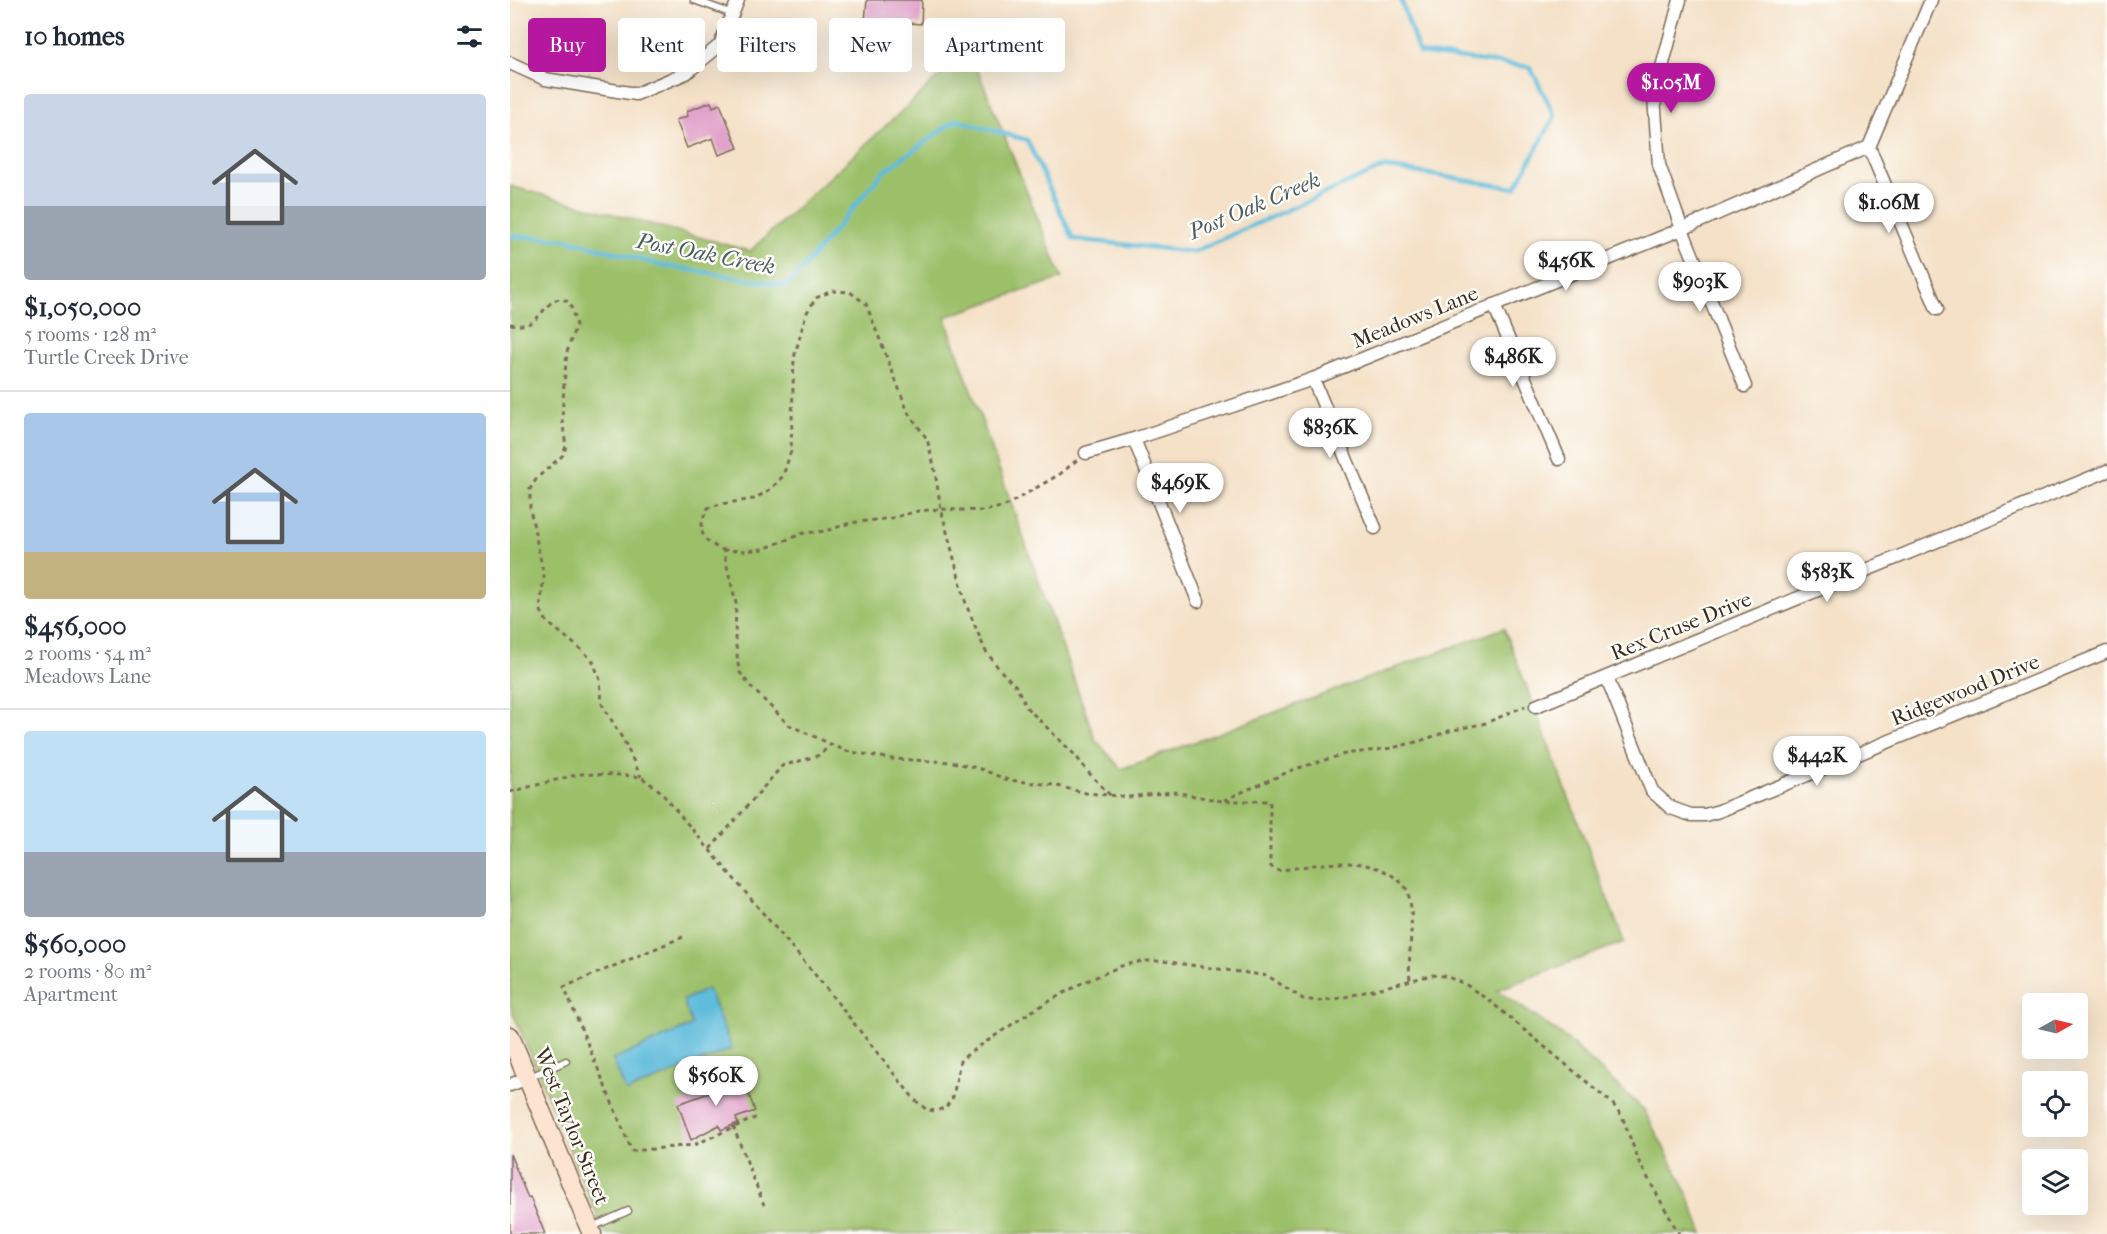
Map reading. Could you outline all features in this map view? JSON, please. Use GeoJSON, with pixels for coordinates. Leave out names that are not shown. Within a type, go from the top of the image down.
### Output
{"type":"FeatureCollection","features":[{"type":"Feature","properties":{"kind":"main road","name":"West Taylor Street"},"geometry":{"type":"LineString","coordinates":[[510,1036],[590,1231]]}},
{"type":"Feature","properties":{"kind":"street"},"geometry":{"type":"LineString","coordinates":[[510,63],[545,79],[636,94],[686,73],[720,45],[738,0]]}},
{"type":"Feature","properties":{"kind":"street"},"geometry":{"type":"LineString","coordinates":[[1680,0],[1654,97],[1659,165],[1745,386]]}},
{"type":"Feature","properties":{"kind":"street"},"geometry":{"type":"LineString","coordinates":[[1931,0],[1869,147],[1937,309]]}},
{"type":"Feature","properties":{"kind":"street","name":"Meadows Lane"},"geometry":{"type":"LineString","coordinates":[[1086,453],[1313,379],[1682,228],[1869,147]]}},
{"type":"Feature","properties":{"kind":"street"},"geometry":{"type":"LineString","coordinates":[[1494,305],[1559,459]]}},
{"type":"Feature","properties":{"kind":"street"},"geometry":{"type":"LineString","coordinates":[[1313,379],[1375,528]]}},
{"type":"Feature","properties":{"kind":"street"},"geometry":{"type":"LineString","coordinates":[[1134,439],[1198,601]]}},
{"type":"Feature","properties":{"kind":"street","name":"Rex Cruse Drive"},"geometry":{"type":"LineString","coordinates":[[1536,706],[2107,471]]}},
{"type":"Feature","properties":{"kind":"street","name":"Ridgewood Drive"},"geometry":{"type":"LineString","coordinates":[[1607,678],[1653,791],[1671,808],[1691,815],[1705,815],[1719,812],[2107,652]]}},
{"type":"Feature","properties":{"kind":"street"},"geometry":{"type":"LineString","coordinates":[[510,1085],[528,1078]]}},
{"type":"Feature","properties":{"kind":"lane"},"geometry":{"type":"LineString","coordinates":[[694,0],[733,14]]}},
{"type":"Feature","properties":{"kind":"lane"},"geometry":{"type":"LineString","coordinates":[[528,1078],[566,1061]]}},
{"type":"Feature","properties":{"kind":"lane"},"geometry":{"type":"LineString","coordinates":[[590,1231],[628,1211]]}},
{"type":"Feature","properties":{"kind":"path"},"geometry":{"type":"LineString","coordinates":[[1086,453],[1060,474],[1005,506],[984,511],[941,509],[918,511],[892,518],[850,523],[826,531],[804,533],[763,549],[746,551],[723,550],[708,544],[703,536],[702,520],[708,508],[754,499],[771,489],[783,476],[791,451],[794,358],[806,314],[816,298],[832,291],[850,292],[866,304],[908,412],[927,439],[941,509],[966,604],[985,650],[1016,686],[1027,708],[1076,755],[1110,795]]}},
{"type":"Feature","properties":{"kind":"path"},"geometry":{"type":"LineString","coordinates":[[510,324],[530,323],[554,300],[564,298],[570,303],[576,325],[567,352],[564,384],[562,419],[566,446],[563,455],[537,478],[530,489],[530,509],[544,576],[540,609],[547,622],[593,661],[600,680],[602,705],[625,743],[641,777]]}},
{"type":"Feature","properties":{"kind":"path"},"geometry":{"type":"LineString","coordinates":[[723,550],[736,603],[735,638],[739,670],[750,686],[789,724],[846,751],[881,757],[952,762],[978,768],[1008,780],[1053,785],[1086,793],[1129,797],[1174,792],[1222,801],[1270,801],[1270,865],[1275,871],[1351,863],[1376,868],[1392,875],[1403,884],[1408,891],[1410,905],[1408,963],[1410,980]]}},
{"type":"Feature","properties":{"kind":"path"},"geometry":{"type":"LineString","coordinates":[[1222,801],[1295,769],[1345,754],[1392,748],[1420,741],[1449,731],[1486,723],[1522,706],[1536,706]]}},
{"type":"Feature","properties":{"kind":"path"},"geometry":{"type":"LineString","coordinates":[[710,849],[782,766],[820,755],[831,744]]}},
{"type":"Feature","properties":{"kind":"path"},"geometry":{"type":"LineString","coordinates":[[510,792],[579,774],[641,777],[659,789],[817,977],[915,1100],[927,1110],[936,1111],[946,1107],[953,1097],[960,1061],[969,1053],[1032,1011],[1080,984],[1121,966],[1162,961],[1246,972],[1268,976],[1303,999],[1318,1001],[1341,998],[1410,980],[1445,976],[1465,984],[1491,1002],[1612,1103],[1622,1116],[1639,1162],[1679,1234]]}},
{"type":"Feature","properties":{"kind":"path"},"geometry":{"type":"LineString","coordinates":[[683,937],[564,987],[632,1151],[693,1145],[757,1117]]}},
{"type":"Feature","properties":{"kind":"path"},"geometry":{"type":"LineString","coordinates":[[733,1127],[764,1205]]}},
{"type":"Feature","properties":{"kind":"green space"},"geometry":{"type":"Polygon","coordinates":[[[944,72],[978,72],[1062,278],[945,317],[1095,739],[1121,769],[1504,628],[1624,942],[1497,990],[1566,1038],[1644,1110],[1686,1190],[1703,1234],[605,1234],[510,1006],[510,186],[750,251],[944,72]]]}},
{"type":"Feature","properties":{"kind":"water"},"geometry":{"type":"Polygon","coordinates":[[[708,989],[732,1049],[626,1092],[613,1060],[692,1025],[683,1000],[708,989]]]}},
{"type":"Feature","properties":{"kind":"building"},"geometry":{"type":"Polygon","coordinates":[[[867,0],[922,0],[921,24],[912,23],[912,18],[865,18],[867,0]]]}},
{"type":"Feature","properties":{"kind":"building"},"geometry":{"type":"Polygon","coordinates":[[[711,102],[713,107],[720,104],[738,148],[719,155],[713,138],[687,148],[676,120],[688,116],[687,111],[711,102]]]}},
{"type":"Feature","properties":{"kind":"building"},"geometry":{"type":"Polygon","coordinates":[[[721,1074],[725,1086],[743,1079],[755,1111],[736,1118],[738,1123],[721,1130],[719,1125],[691,1140],[678,1104],[709,1093],[705,1081],[721,1074]]]}},
{"type":"Feature","properties":{"kind":"building"},"geometry":{"type":"Polygon","coordinates":[[[510,1154],[528,1198],[530,1197],[545,1234],[510,1234],[510,1154]]]}},
{"type":"Feature","properties":{"kind":"waterway","name":"Post Oak Creek"},"geometry":{"type":"LineString","coordinates":[[510,236],[565,239],[661,265],[788,286],[883,172],[956,120],[1027,140],[1073,239],[1193,252],[1384,167],[1515,188],[1555,116],[1530,67],[1419,53],[1401,0]]}}]}
